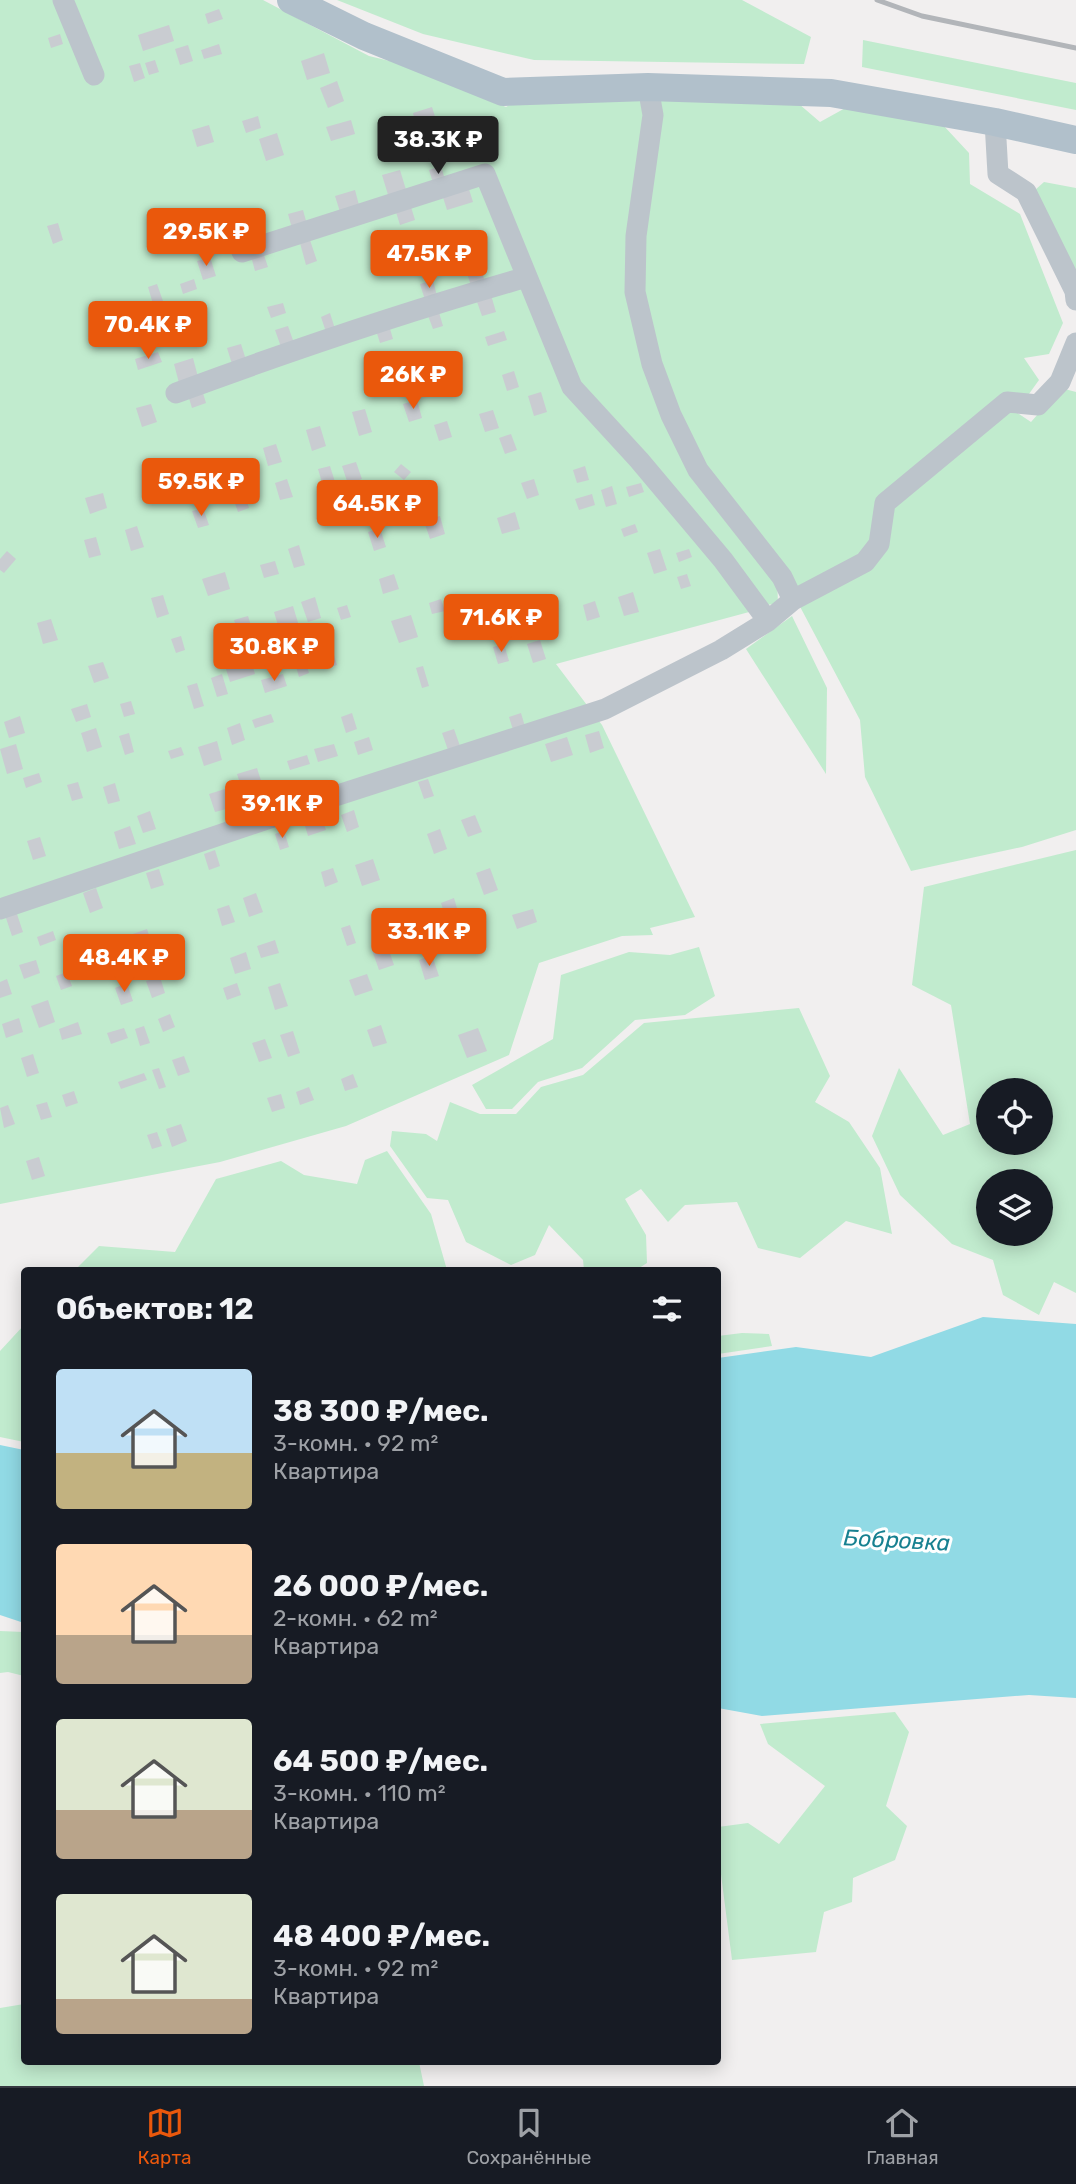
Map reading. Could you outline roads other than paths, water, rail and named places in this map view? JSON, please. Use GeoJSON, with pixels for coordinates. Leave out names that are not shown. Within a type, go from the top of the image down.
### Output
{"type":"FeatureCollection","features":[{"type":"Feature","properties":{"kind":"main road"},"geometry":{"type":"LineString","coordinates":[[291,0],[364,36],[503,92],[648,87],[831,93],[995,122],[1076,140]]}},
{"type":"Feature","properties":{"kind":"street"},"geometry":{"type":"LineString","coordinates":[[63,0],[94,75]]}},
{"type":"Feature","properties":{"kind":"street"},"geometry":{"type":"LineString","coordinates":[[648,87],[653,115],[636,236],[635,292],[652,364],[671,415],[698,470],[782,577],[793,600]]}},
{"type":"Feature","properties":{"kind":"street"},"geometry":{"type":"LineString","coordinates":[[995,122],[998,174],[1026,192],[1075,292],[1076,300]]}},
{"type":"Feature","properties":{"kind":"street"},"geometry":{"type":"LineString","coordinates":[[242,253],[485,174],[572,387],[639,460],[714,550],[768,621]]}},
{"type":"Feature","properties":{"kind":"street"},"geometry":{"type":"LineString","coordinates":[[176,393],[400,314],[527,277]]}},
{"type":"Feature","properties":{"kind":"street"},"geometry":{"type":"LineString","coordinates":[[0,909],[335,796],[605,709],[720,650],[768,621],[793,600],[865,562],[879,544],[885,503],[1007,401],[1038,405],[1060,382],[1076,343]]}},
{"type":"Feature","properties":{"kind":"water","name":"Бобровка"},"geometry":{"type":"Polygon","coordinates":[[[983,1317],[1076,1324],[1076,1698],[1029,1695],[762,1716],[721,1709],[721,1358],[796,1347],[871,1357],[983,1317]]]}},
{"type":"Feature","properties":{"kind":"water"},"geometry":{"type":"Polygon","coordinates":[[[0,1445],[21,1449],[21,1622],[0,1615],[0,1445]]]}},
{"type":"Feature","properties":{"kind":"railway"},"geometry":{"type":"LineString","coordinates":[[877,0],[922,16],[1076,48]]}}]}
